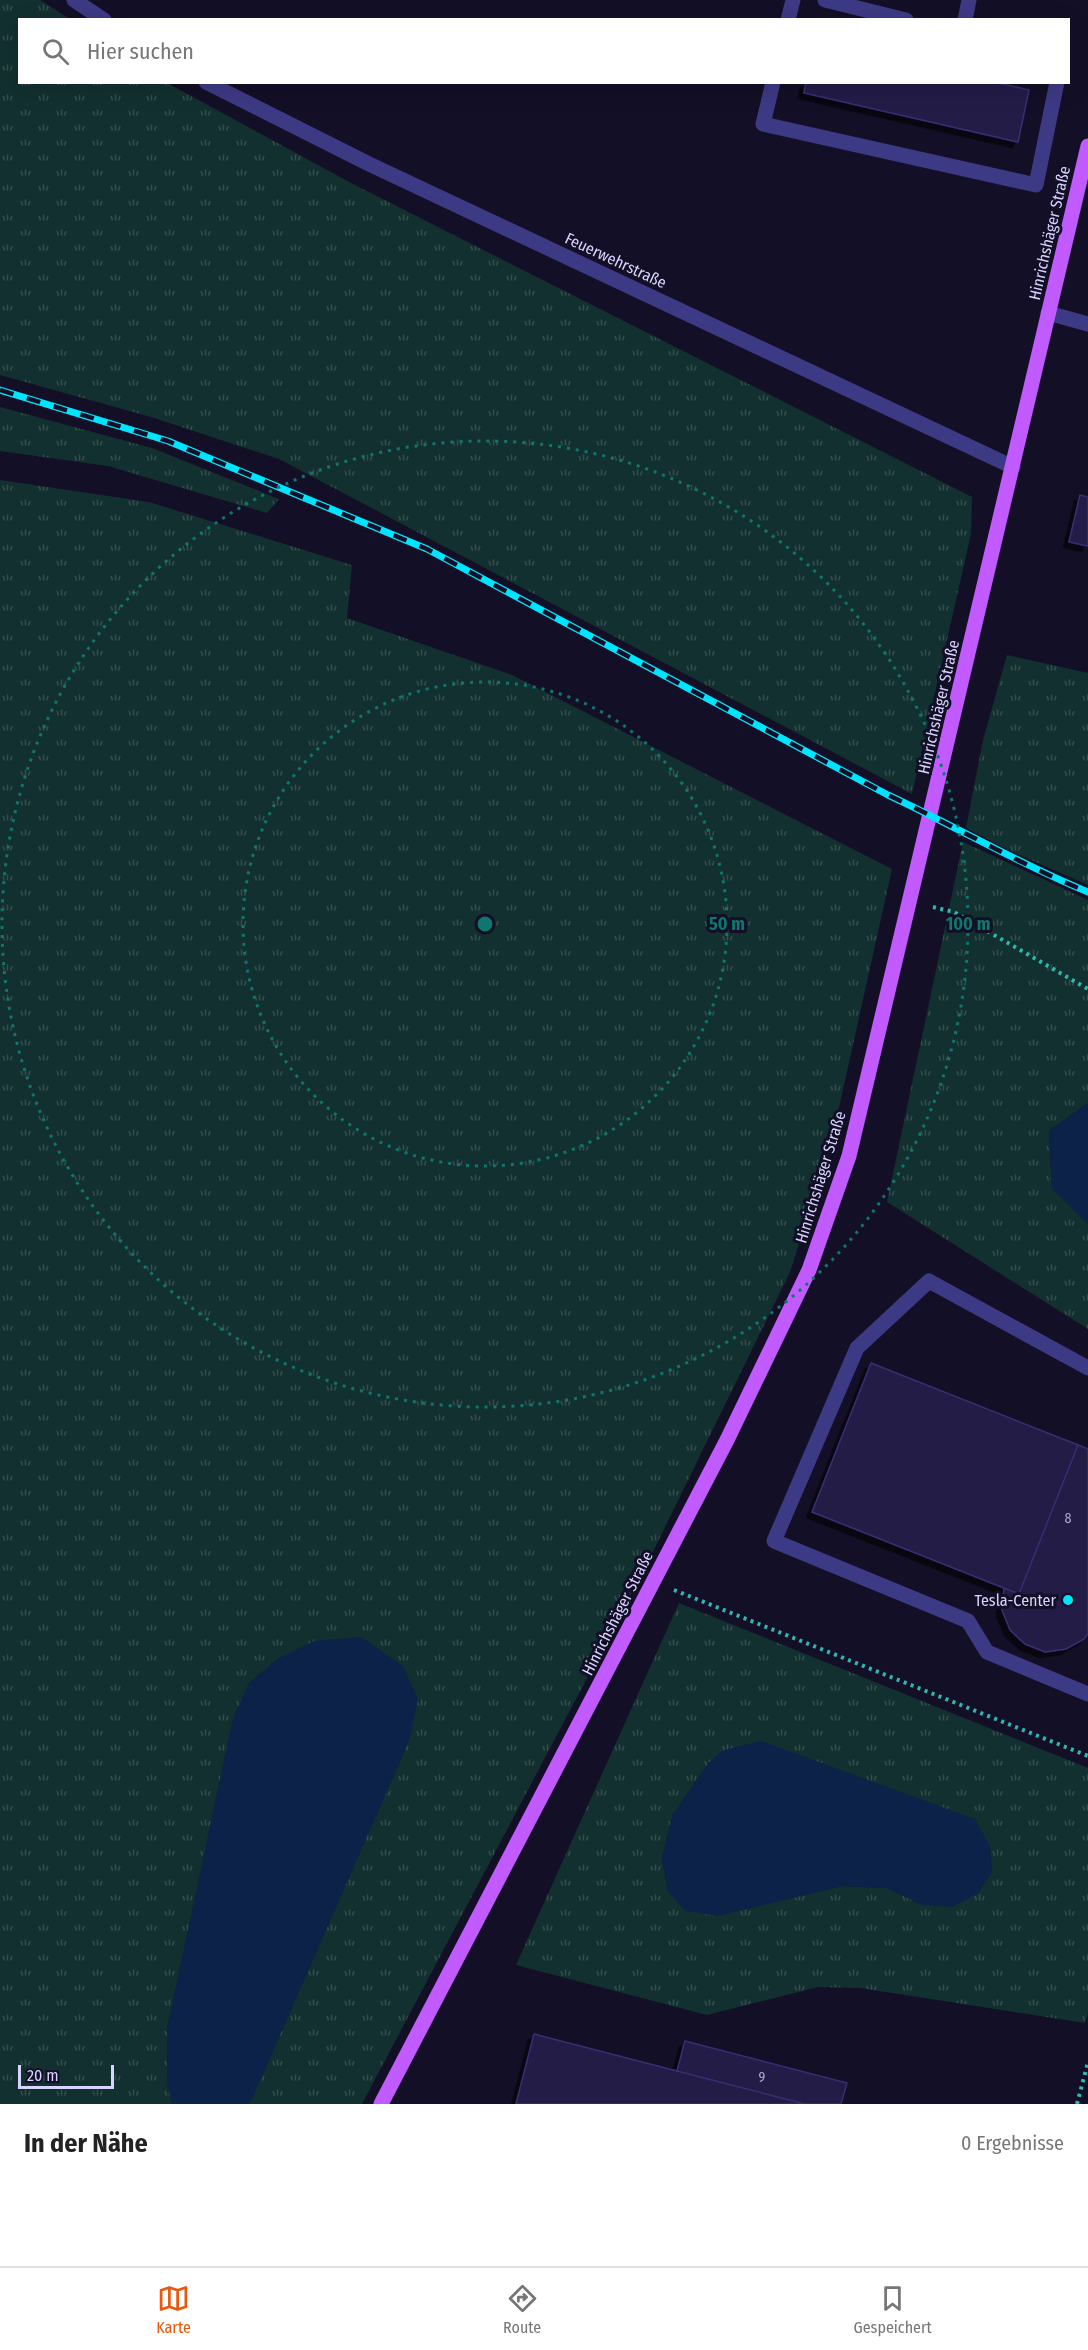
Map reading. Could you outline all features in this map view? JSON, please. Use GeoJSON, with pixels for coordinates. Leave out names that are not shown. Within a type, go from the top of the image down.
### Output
{"type":"FeatureCollection","features":[{"type":"Feature","properties":{"kind":"main road","name":"Hinrichshäger Straße"},"geometry":{"type":"LineString","coordinates":[[381,2104],[654,1582],[809,1270],[849,1156],[911,903],[1088,146]]}},
{"type":"Feature","properties":{"kind":"street"},"geometry":{"type":"LineString","coordinates":[[74,0],[101,18]]}},
{"type":"Feature","properties":{"kind":"street"},"geometry":{"type":"LineString","coordinates":[[788,18],[793,0]]}},
{"type":"Feature","properties":{"kind":"street"},"geometry":{"type":"LineString","coordinates":[[825,0],[898,18]]}},
{"type":"Feature","properties":{"kind":"street"},"geometry":{"type":"LineString","coordinates":[[965,18],[969,0]]}},
{"type":"Feature","properties":{"kind":"street","name":"Feuerwehrstraße"},"geometry":{"type":"LineString","coordinates":[[210,84],[379,169],[1013,467]]}},
{"type":"Feature","properties":{"kind":"street"},"geometry":{"type":"LineString","coordinates":[[773,84],[763,124],[1036,185],[1057,84]]}},
{"type":"Feature","properties":{"kind":"street"},"geometry":{"type":"LineString","coordinates":[[1048,314],[1088,324]]}},
{"type":"Feature","properties":{"kind":"street"},"geometry":{"type":"LineString","coordinates":[[1088,1368],[929,1281],[857,1348],[774,1541],[968,1621],[987,1652],[1088,1694]]}},
{"type":"Feature","properties":{"kind":"path"},"geometry":{"type":"LineString","coordinates":[[911,903],[954,912],[1088,989]]}},
{"type":"Feature","properties":{"kind":"path"},"geometry":{"type":"LineString","coordinates":[[654,1582],[1088,1756]]}},
{"type":"Feature","properties":{"kind":"path"},"geometry":{"type":"LineString","coordinates":[[1077,2104],[1088,2062]]}},
{"type":"Feature","properties":{"kind":"green space"},"geometry":{"type":"Polygon","coordinates":[[[0,0],[40,0],[68,18],[18,18],[18,84],[169,84],[353,184],[972,497],[971,534],[912,794],[279,459],[151,417],[0,375],[0,0]]]}},
{"type":"Feature","properties":{"kind":"green space"},"geometry":{"type":"Polygon","coordinates":[[[0,407],[152,448],[279,499],[267,513],[108,466],[0,451],[0,407]]]}},
{"type":"Feature","properties":{"kind":"green space"},"geometry":{"type":"Polygon","coordinates":[[[0,480],[149,502],[352,565],[347,618],[512,675],[892,869],[830,1148],[790,1272],[641,1576],[362,2104],[0,2104],[0,480]]]}},
{"type":"Feature","properties":{"kind":"green space"},"geometry":{"type":"Polygon","coordinates":[[[1007,655],[1088,673],[1088,885],[1010,851],[966,828],[983,740],[1007,655]]]}},
{"type":"Feature","properties":{"kind":"green space"},"geometry":{"type":"Polygon","coordinates":[[[963,842],[1088,900],[1088,1103],[1049,1131],[1052,1188],[1088,1224],[1088,1329],[887,1202],[963,842]]]}},
{"type":"Feature","properties":{"kind":"green space"},"geometry":{"type":"Polygon","coordinates":[[[679,1603],[1088,1768],[1088,2012],[1085,2023],[860,1988],[818,1987],[707,2015],[516,1965],[679,1603]],[[673,1814],[662,1858],[668,1891],[843,1886],[887,1888],[923,1905],[978,1893],[991,1873],[990,1846],[673,1814]]]}},
{"type":"Feature","properties":{"kind":"water"},"geometry":{"type":"Polygon","coordinates":[[[1088,1103],[1088,1224],[1052,1188],[1049,1131],[1088,1103]]]}},
{"type":"Feature","properties":{"kind":"water"},"geometry":{"type":"Polygon","coordinates":[[[361,1637],[403,1666],[418,1700],[409,1741],[252,2099],[248,2104],[172,2104],[167,2084],[167,2028],[233,1718],[249,1683],[277,1659],[314,1641],[361,1637]]]}},
{"type":"Feature","properties":{"kind":"water"},"geometry":{"type":"Polygon","coordinates":[[[761,1741],[975,1819],[990,1846],[992,1872],[978,1893],[952,1907],[923,1905],[887,1888],[843,1886],[718,1916],[685,1911],[668,1891],[662,1858],[673,1814],[709,1762],[724,1750],[761,1741]]]}},
{"type":"Feature","properties":{"kind":"building"},"geometry":{"type":"Polygon","coordinates":[[[806,84],[1003,84],[1029,90],[1018,142],[804,93],[806,84]]]}},
{"type":"Feature","properties":{"kind":"building"},"geometry":{"type":"Polygon","coordinates":[[[1080,495],[1088,497],[1088,546],[1069,542],[1080,495]]]}},
{"type":"Feature","properties":{"kind":"building"},"geometry":{"type":"Polygon","coordinates":[[[871,1363],[1078,1445],[1019,1594],[812,1512],[871,1363]]]}},
{"type":"Feature","properties":{"kind":"building"},"geometry":{"type":"Polygon","coordinates":[[[1078,1445],[1088,1449],[1088,1634],[1084,1639],[1066,1649],[1045,1652],[1025,1644],[1010,1630],[1002,1610],[1004,1588],[1019,1594],[1078,1445]]]}},
{"type":"Feature","properties":{"kind":"building"},"geometry":{"type":"Polygon","coordinates":[[[534,2034],[677,2071],[805,2104],[516,2104],[534,2034]]]}},
{"type":"Feature","properties":{"kind":"building"},"geometry":{"type":"Polygon","coordinates":[[[685,2041],[847,2083],[841,2104],[805,2104],[677,2071],[685,2041]]]}},
{"type":"Feature","properties":{"kind":"railway"},"geometry":{"type":"LineString","coordinates":[[0,390],[168,441],[427,549],[888,795],[1088,892]]}},
{"type":"Feature","properties":{"kind":"place","name":"Tesla-Center"},"geometry":{"type":"Point","coordinates":[1068,1600]}}]}
